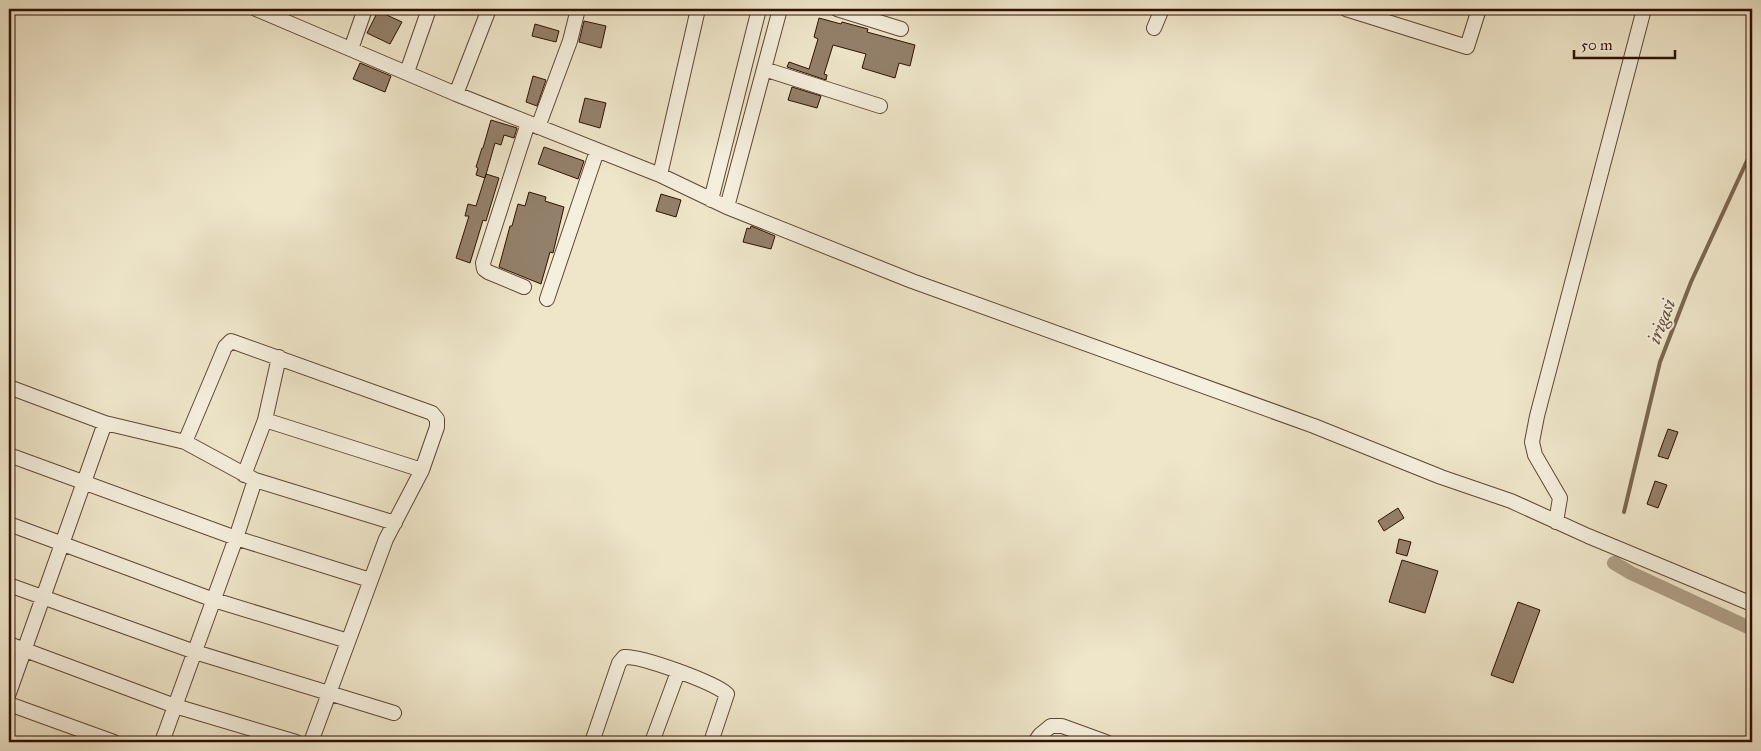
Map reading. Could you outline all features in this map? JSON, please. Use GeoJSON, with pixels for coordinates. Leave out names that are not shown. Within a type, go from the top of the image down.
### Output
{"type":"FeatureCollection","features":[{"type":"Feature","properties":{"kind":"street"},"geometry":{"type":"LineString","coordinates":[[256,9],[456,94],[660,175],[727,207],[912,281],[1314,426],[1441,477],[1511,501],[1556,522],[1752,604]]}},
{"type":"Feature","properties":{"kind":"street"},"geometry":{"type":"LineString","coordinates":[[352,49],[365,9]]}},
{"type":"Feature","properties":{"kind":"street"},"geometry":{"type":"LineString","coordinates":[[407,72],[429,9]]}},
{"type":"Feature","properties":{"kind":"street"},"geometry":{"type":"LineString","coordinates":[[456,94],[489,9]]}},
{"type":"Feature","properties":{"kind":"street"},"geometry":{"type":"LineString","coordinates":[[524,286],[488,272],[484,269],[484,263],[533,125],[570,41],[578,9]]}},
{"type":"Feature","properties":{"kind":"street"},"geometry":{"type":"LineString","coordinates":[[660,175],[698,9]]}},
{"type":"Feature","properties":{"kind":"street"},"geometry":{"type":"LineString","coordinates":[[711,200],[758,9]]}},
{"type":"Feature","properties":{"kind":"street"},"geometry":{"type":"LineString","coordinates":[[727,207],[780,9]]}},
{"type":"Feature","properties":{"kind":"street"},"geometry":{"type":"LineString","coordinates":[[837,9],[901,29]]}},
{"type":"Feature","properties":{"kind":"street"},"geometry":{"type":"LineString","coordinates":[[1154,28],[1162,9]]}},
{"type":"Feature","properties":{"kind":"street"},"geometry":{"type":"LineString","coordinates":[[1346,9],[1467,48],[1480,9]]}},
{"type":"Feature","properties":{"kind":"street"},"geometry":{"type":"LineString","coordinates":[[1556,522],[1560,498],[1534,455],[1532,442],[1537,416],[1644,9]]}},
{"type":"Feature","properties":{"kind":"street"},"geometry":{"type":"LineString","coordinates":[[764,69],[880,106]]}},
{"type":"Feature","properties":{"kind":"street"},"geometry":{"type":"LineString","coordinates":[[547,299],[596,151]]}},
{"type":"Feature","properties":{"kind":"street"},"geometry":{"type":"LineString","coordinates":[[185,442],[225,346],[231,341],[432,413],[437,419],[437,427],[422,470],[386,539],[311,742]]}},
{"type":"Feature","properties":{"kind":"street"},"geometry":{"type":"LineString","coordinates":[[162,742],[236,538],[249,477],[280,357]]}},
{"type":"Feature","properties":{"kind":"street"},"geometry":{"type":"LineString","coordinates":[[9,387],[105,423],[185,442],[249,477],[396,523]]}},
{"type":"Feature","properties":{"kind":"street"},"geometry":{"type":"LineString","coordinates":[[264,420],[422,470]]}},
{"type":"Feature","properties":{"kind":"street"},"geometry":{"type":"LineString","coordinates":[[9,693],[105,423]]}},
{"type":"Feature","properties":{"kind":"street"},"geometry":{"type":"LineString","coordinates":[[9,455],[236,538],[370,580]]}},
{"type":"Feature","properties":{"kind":"street"},"geometry":{"type":"LineString","coordinates":[[9,524],[214,600],[348,641]]}},
{"type":"Feature","properties":{"kind":"street"},"geometry":{"type":"LineString","coordinates":[[9,585],[195,652],[394,713]]}},
{"type":"Feature","properties":{"kind":"street"},"geometry":{"type":"LineString","coordinates":[[9,644],[175,706],[296,742]]}},
{"type":"Feature","properties":{"kind":"street"},"geometry":{"type":"LineString","coordinates":[[592,742],[619,663],[624,657],[632,657],[678,672],[720,688],[728,694],[711,742]]}},
{"type":"Feature","properties":{"kind":"street"},"geometry":{"type":"LineString","coordinates":[[652,742],[678,672]]}},
{"type":"Feature","properties":{"kind":"street"},"geometry":{"type":"LineString","coordinates":[[9,704],[114,742]]}},
{"type":"Feature","properties":{"kind":"street"},"geometry":{"type":"LineString","coordinates":[[1035,742],[1051,726],[1062,726],[1106,742]]}},
{"type":"Feature","properties":{"kind":"building"},"geometry":{"type":"Polygon","coordinates":[[[378,11],[402,22],[390,44],[367,33],[378,11]]]}},
{"type":"Feature","properties":{"kind":"building"},"geometry":{"type":"Polygon","coordinates":[[[819,18],[868,29],[867,32],[915,45],[910,66],[899,63],[895,78],[862,68],[866,54],[833,45],[824,74],[827,75],[826,80],[787,67],[789,62],[809,69],[818,39],[814,37],[819,18]]]}},
{"type":"Feature","properties":{"kind":"building"},"geometry":{"type":"Polygon","coordinates":[[[584,21],[606,26],[601,48],[579,42],[584,21]]]}},
{"type":"Feature","properties":{"kind":"building"},"geometry":{"type":"Polygon","coordinates":[[[535,24],[559,31],[556,42],[532,36],[535,24]]]}},
{"type":"Feature","properties":{"kind":"building"},"geometry":{"type":"Polygon","coordinates":[[[360,63],[391,76],[385,92],[353,79],[360,63]]]}},
{"type":"Feature","properties":{"kind":"building"},"geometry":{"type":"Polygon","coordinates":[[[533,76],[546,80],[537,106],[526,102],[533,76]]]}},
{"type":"Feature","properties":{"kind":"building"},"geometry":{"type":"Polygon","coordinates":[[[792,87],[821,96],[817,108],[788,100],[792,87]]]}},
{"type":"Feature","properties":{"kind":"building"},"geometry":{"type":"Polygon","coordinates":[[[585,98],[606,103],[600,128],[579,122],[585,98]]]}},
{"type":"Feature","properties":{"kind":"building"},"geometry":{"type":"Polygon","coordinates":[[[491,120],[517,128],[514,138],[504,135],[501,145],[495,143],[485,178],[476,175],[478,168],[476,167],[491,120]]]}},
{"type":"Feature","properties":{"kind":"building"},"geometry":{"type":"Polygon","coordinates":[[[544,147],[584,161],[578,179],[538,164],[544,147]]]}},
{"type":"Feature","properties":{"kind":"building"},"geometry":{"type":"Polygon","coordinates":[[[486,174],[499,178],[486,221],[483,220],[470,263],[456,258],[469,216],[465,216],[468,204],[476,206],[486,174]]]}},
{"type":"Feature","properties":{"kind":"building"},"geometry":{"type":"Polygon","coordinates":[[[529,192],[546,197],[545,201],[564,207],[553,253],[550,252],[541,284],[499,267],[518,204],[525,206],[529,192]]]}},
{"type":"Feature","properties":{"kind":"building"},"geometry":{"type":"Polygon","coordinates":[[[661,194],[681,200],[676,217],[656,211],[661,194]]]}},
{"type":"Feature","properties":{"kind":"building"},"geometry":{"type":"Polygon","coordinates":[[[751,226],[775,236],[771,249],[743,242],[747,228],[750,229],[751,226]]]}},
{"type":"Feature","properties":{"kind":"building"},"geometry":{"type":"Polygon","coordinates":[[[1668,429],[1678,432],[1668,459],[1658,456],[1668,429]]]}},
{"type":"Feature","properties":{"kind":"building"},"geometry":{"type":"Polygon","coordinates":[[[1655,481],[1667,485],[1658,508],[1647,504],[1655,481]]]}},
{"type":"Feature","properties":{"kind":"building"},"geometry":{"type":"Polygon","coordinates":[[[1398,508],[1404,518],[1384,531],[1378,521],[1398,508]]]}},
{"type":"Feature","properties":{"kind":"building"},"geometry":{"type":"Polygon","coordinates":[[[1399,539],[1411,542],[1407,556],[1396,553],[1399,539]]]}},
{"type":"Feature","properties":{"kind":"building"},"geometry":{"type":"Polygon","coordinates":[[[1402,560],[1438,571],[1425,613],[1389,602],[1402,560]]]}},
{"type":"Feature","properties":{"kind":"building"},"geometry":{"type":"Polygon","coordinates":[[[1518,602],[1540,610],[1513,683],[1491,675],[1518,602]]]}},
{"type":"Feature","properties":{"kind":"waterway","name":"irigasi"},"geometry":{"type":"LineString","coordinates":[[1624,512],[1660,362],[1691,282],[1752,150]]}},
{"type":"Feature","properties":{"kind":"waterway"},"geometry":{"type":"LineString","coordinates":[[1614,563],[1631,573],[1752,629]]}}]}
